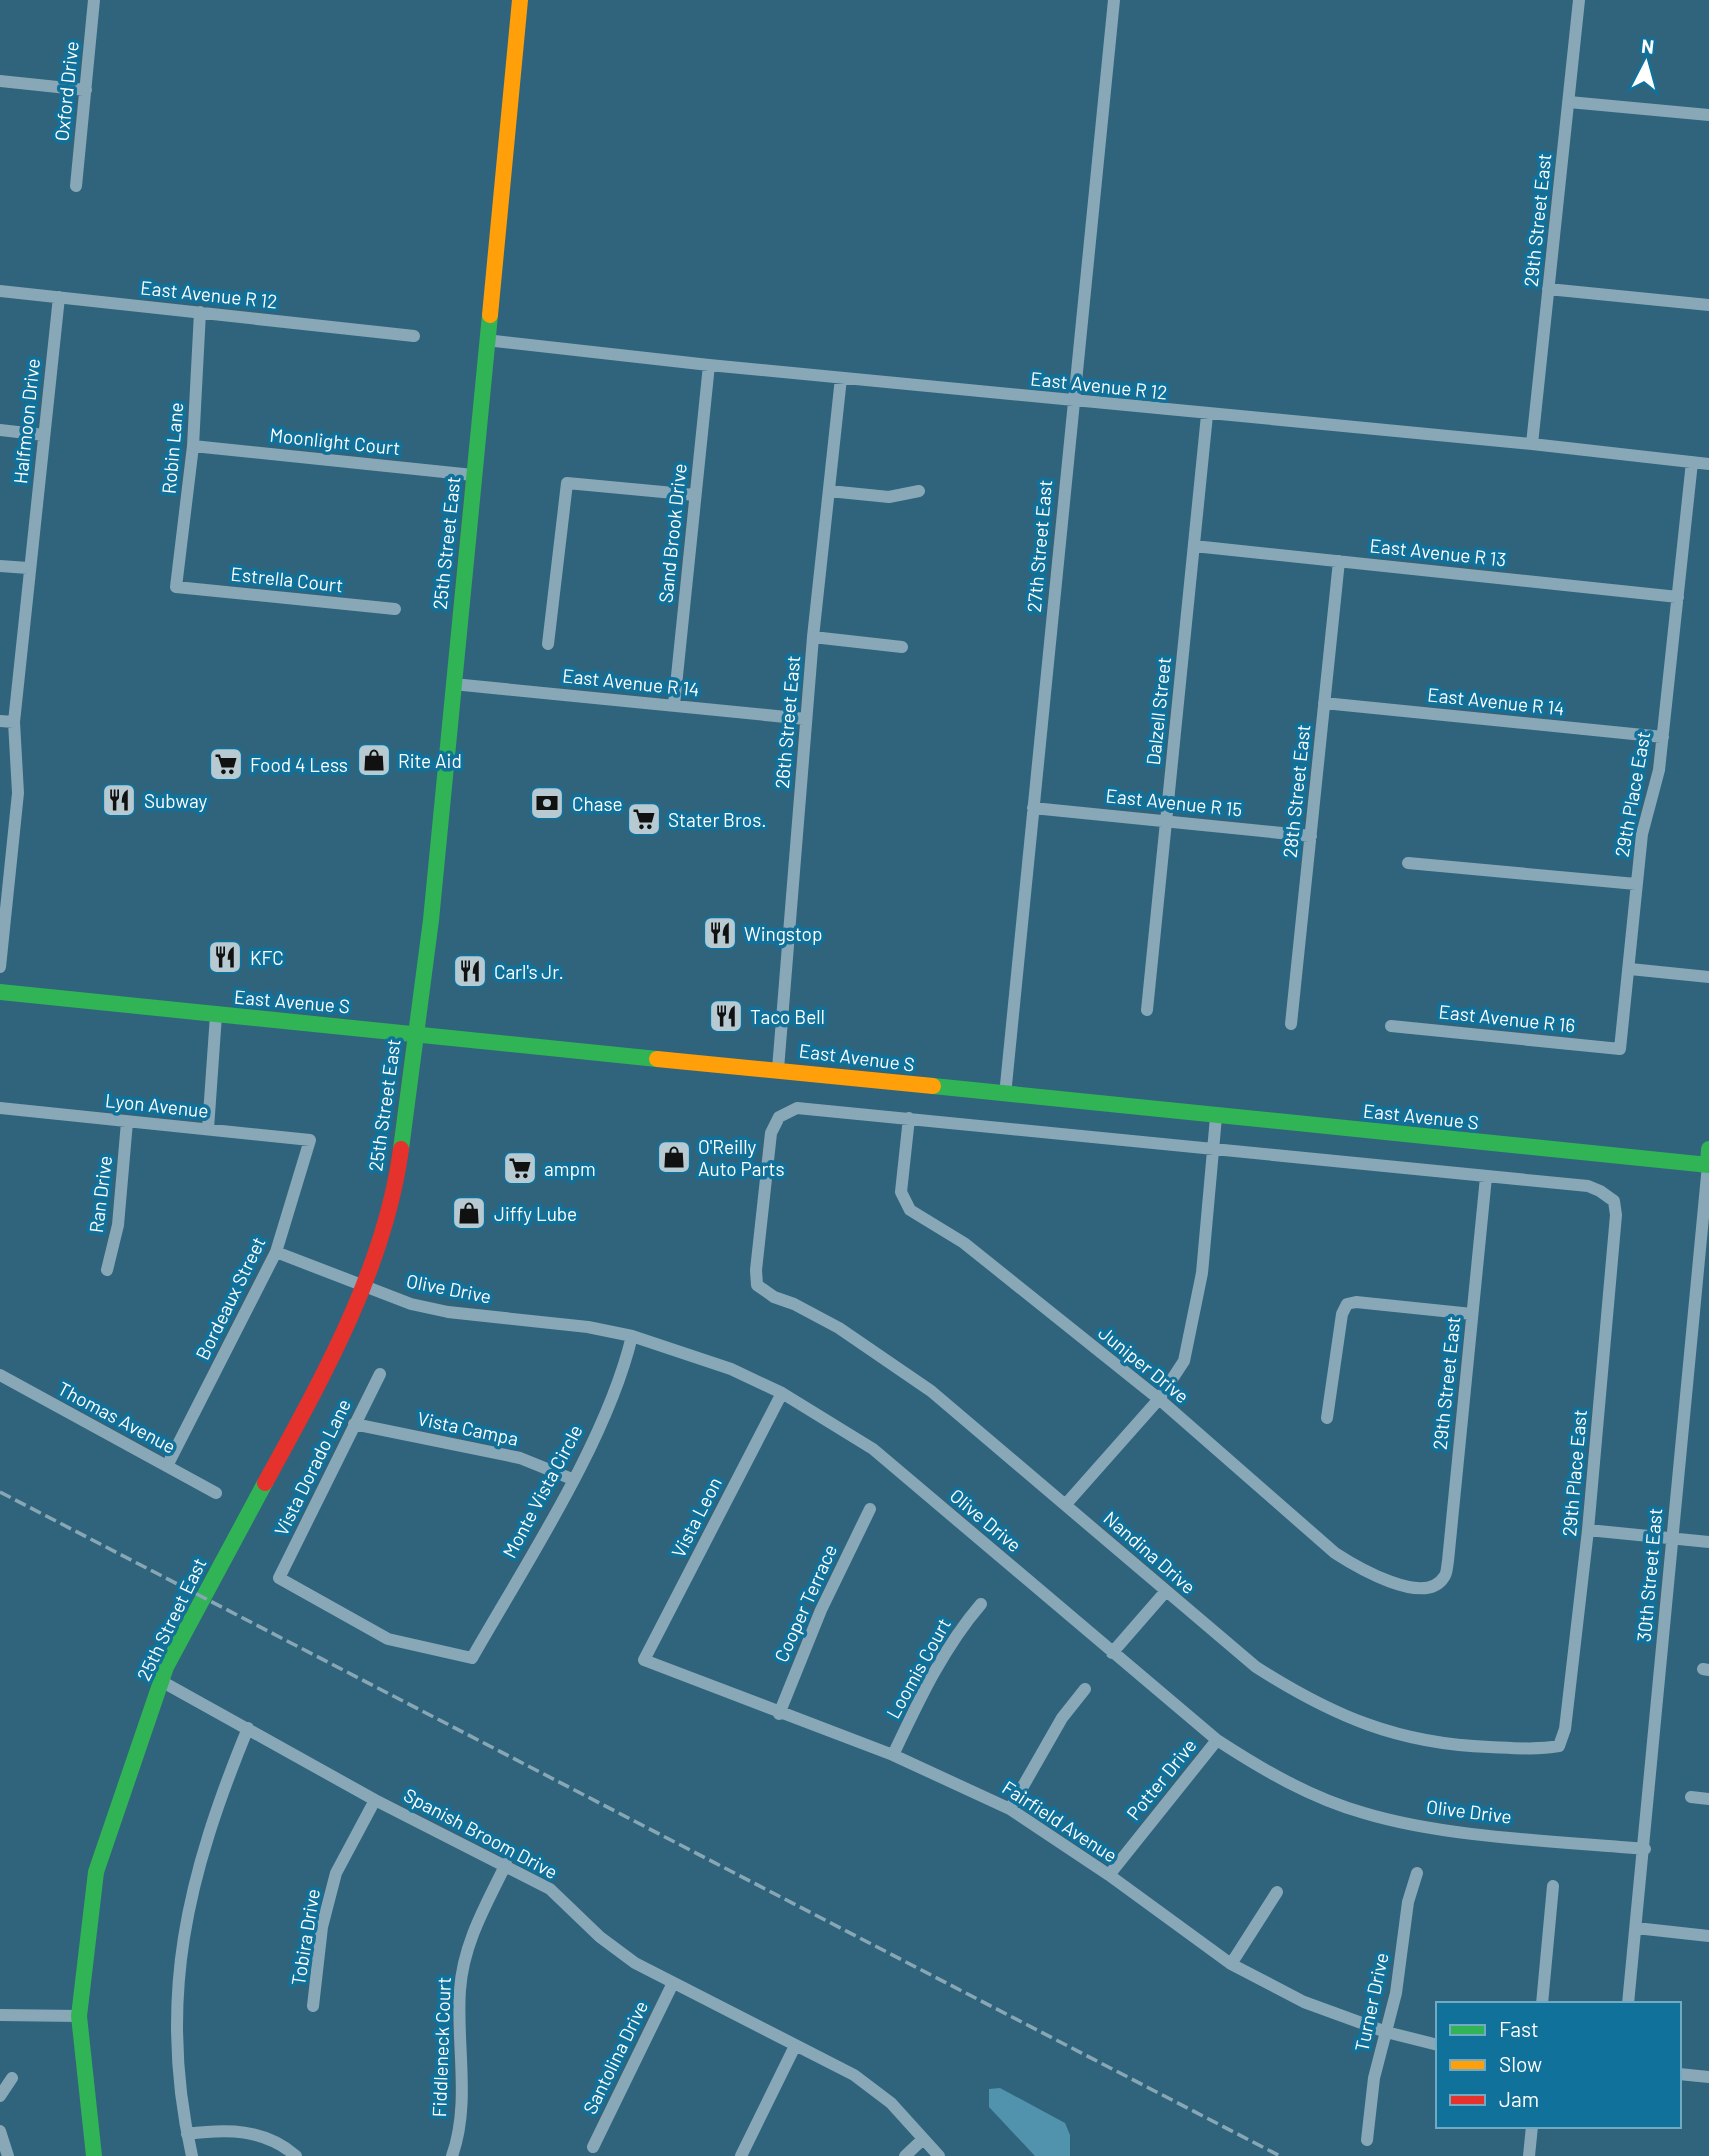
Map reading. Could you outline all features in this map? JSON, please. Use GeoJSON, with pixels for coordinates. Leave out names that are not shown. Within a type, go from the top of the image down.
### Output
{"type":"FeatureCollection","features":[{"type":"Feature","properties":{"kind":"main road","name":"25th Street East"},"geometry":{"type":"LineString","coordinates":[[94,2156],[79,2017],[96,1872],[161,1682],[307,1406],[363,1286],[385,1223],[399,1164],[431,920],[520,0]]}},
{"type":"Feature","properties":{"kind":"main road","name":"East Avenue S"},"geometry":{"type":"LineString","coordinates":[[0,992],[778,1069],[1005,1096],[1709,1160]]}},
{"type":"Feature","properties":{"kind":"street","name":"Oxford Drive"},"geometry":{"type":"LineString","coordinates":[[76,186],[94,0]]}},
{"type":"Feature","properties":{"kind":"street","name":"27th Street East"},"geometry":{"type":"LineString","coordinates":[[1005,1096],[1072,401],[1114,0]]}},
{"type":"Feature","properties":{"kind":"street","name":"29th Street East"},"geometry":{"type":"LineString","coordinates":[[1532,444],[1579,0]]}},
{"type":"Feature","properties":{"kind":"street"},"geometry":{"type":"LineString","coordinates":[[0,81],[86,90]]}},
{"type":"Feature","properties":{"kind":"street"},"geometry":{"type":"LineString","coordinates":[[1569,102],[1709,116]]}},
{"type":"Feature","properties":{"kind":"street"},"geometry":{"type":"LineString","coordinates":[[1548,289],[1709,305]]}},
{"type":"Feature","properties":{"kind":"street","name":"East Avenue R 12"},"geometry":{"type":"LineString","coordinates":[[0,291],[414,335]]}},
{"type":"Feature","properties":{"kind":"street","name":"Halfmoon Drive"},"geometry":{"type":"LineString","coordinates":[[0,967],[3,889],[18,793],[14,722],[28,568],[59,297]]}},
{"type":"Feature","properties":{"kind":"street","name":"Robin Lane"},"geometry":{"type":"LineString","coordinates":[[176,587],[194,446],[200,312]]}},
{"type":"Feature","properties":{"kind":"street","name":"East Avenue R 12"},"geometry":{"type":"LineString","coordinates":[[486,340],[841,379],[1532,444],[1709,464]]}},
{"type":"Feature","properties":{"kind":"street","name":"Sand Brook Drive"},"geometry":{"type":"LineString","coordinates":[[674,705],[709,365]]}},
{"type":"Feature","properties":{"kind":"street","name":"26th Street East"},"geometry":{"type":"LineString","coordinates":[[778,1069],[813,637],[841,379]]}},
{"type":"Feature","properties":{"kind":"street","name":"Dalzell Street"},"geometry":{"type":"LineString","coordinates":[[1147,1010],[1208,415]]}},
{"type":"Feature","properties":{"kind":"street"},"geometry":{"type":"LineString","coordinates":[[0,430],[44,435]]}},
{"type":"Feature","properties":{"kind":"street","name":"Moonlight Court"},"geometry":{"type":"LineString","coordinates":[[194,446],[473,475]]}},
{"type":"Feature","properties":{"kind":"street","name":"29th Place East"},"geometry":{"type":"LineString","coordinates":[[1620,1049],[1642,834],[1659,770],[1692,462]]}},
{"type":"Feature","properties":{"kind":"street"},"geometry":{"type":"LineString","coordinates":[[548,644],[567,482],[695,495]]}},
{"type":"Feature","properties":{"kind":"street"},"geometry":{"type":"LineString","coordinates":[[829,491],[889,497],[919,491]]}},
{"type":"Feature","properties":{"kind":"street","name":"East Avenue R 13"},"geometry":{"type":"LineString","coordinates":[[1194,546],[1678,597]]}},
{"type":"Feature","properties":{"kind":"street","name":"28th Street East"},"geometry":{"type":"LineString","coordinates":[[1291,1024],[1339,561]]}},
{"type":"Feature","properties":{"kind":"street"},"geometry":{"type":"LineString","coordinates":[[0,566],[28,568]]}},
{"type":"Feature","properties":{"kind":"street","name":"Estrella Court"},"geometry":{"type":"LineString","coordinates":[[176,587],[395,608]]}},
{"type":"Feature","properties":{"kind":"street"},"geometry":{"type":"LineString","coordinates":[[813,637],[902,647]]}},
{"type":"Feature","properties":{"kind":"street","name":"East Avenue R 14"},"geometry":{"type":"LineString","coordinates":[[453,684],[806,719]]}},
{"type":"Feature","properties":{"kind":"street","name":"East Avenue R 14"},"geometry":{"type":"LineString","coordinates":[[1324,703],[1663,737]]}},
{"type":"Feature","properties":{"kind":"street"},"geometry":{"type":"LineString","coordinates":[[0,721],[14,722]]}},
{"type":"Feature","properties":{"kind":"street","name":"East Avenue R 15"},"geometry":{"type":"LineString","coordinates":[[1033,808],[1311,836]]}},
{"type":"Feature","properties":{"kind":"street"},"geometry":{"type":"LineString","coordinates":[[1408,863],[1636,884]]}},
{"type":"Feature","properties":{"kind":"street"},"geometry":{"type":"LineString","coordinates":[[1630,969],[1709,977]]}},
{"type":"Feature","properties":{"kind":"street"},"geometry":{"type":"LineString","coordinates":[[208,1129],[216,1015]]}},
{"type":"Feature","properties":{"kind":"street","name":"East Avenue R 16"},"geometry":{"type":"LineString","coordinates":[[1391,1026],[1620,1049]]}},
{"type":"Feature","properties":{"kind":"street","name":"Lyon Avenue"},"geometry":{"type":"LineString","coordinates":[[0,1108],[310,1140]]}},
{"type":"Feature","properties":{"kind":"street","name":"Nandina Drive"},"geometry":{"type":"LineString","coordinates":[[909,1118],[797,1108],[779,1117],[771,1133],[755,1270],[757,1284],[774,1297],[794,1304],[839,1328],[931,1391],[1256,1667],[1301,1695],[1341,1716],[1393,1735],[1454,1746],[1540,1749],[1559,1746]]}},
{"type":"Feature","properties":{"kind":"street"},"geometry":{"type":"LineString","coordinates":[[1066,1504],[1159,1399],[1184,1362],[1192,1337],[1202,1273],[1216,1116]]}},
{"type":"Feature","properties":{"kind":"street"},"geometry":{"type":"LineString","coordinates":[[909,1118],[1486,1177]]}},
{"type":"Feature","properties":{"kind":"street","name":"Juniper Drive"},"geometry":{"type":"LineString","coordinates":[[909,1118],[901,1192],[909,1210],[964,1243],[1159,1399],[1335,1553],[1362,1571],[1391,1582],[1417,1588],[1433,1587]]}},
{"type":"Feature","properties":{"kind":"street","name":"Ran Drive"},"geometry":{"type":"LineString","coordinates":[[107,1270],[118,1225],[128,1122]]}},
{"type":"Feature","properties":{"kind":"street","name":"Bordeaux Street"},"geometry":{"type":"LineString","coordinates":[[167,1466],[276,1252],[310,1140]]}},
{"type":"Feature","properties":{"kind":"street","name":"30th Street East"},"geometry":{"type":"LineString","coordinates":[[1628,2002],[1709,1160]]}},
{"type":"Feature","properties":{"kind":"street","name":"29th Street East"},"geometry":{"type":"LineString","coordinates":[[1433,1587],[1444,1577],[1448,1561],[1486,1177]]}},
{"type":"Feature","properties":{"kind":"street","name":"29th Place East"},"geometry":{"type":"LineString","coordinates":[[1486,1177],[1588,1186],[1614,1201],[1616,1215],[1588,1530],[1565,1729],[1559,1746]]}},
{"type":"Feature","properties":{"kind":"street","name":"Olive Drive"},"geometry":{"type":"LineString","coordinates":[[276,1252],[411,1304],[448,1312],[588,1327],[632,1336],[731,1369],[782,1393],[873,1449],[1217,1740],[1266,1772],[1302,1790],[1364,1814],[1413,1824],[1644,1849]]}},
{"type":"Feature","properties":{"kind":"street"},"geometry":{"type":"LineString","coordinates":[[1327,1418],[1342,1314],[1347,1304],[1356,1302],[1472,1314]]}},
{"type":"Feature","properties":{"kind":"street","name":"Monte Vista Circle"},"geometry":{"type":"LineString","coordinates":[[472,1658],[572,1479],[610,1402],[632,1336]]}},
{"type":"Feature","properties":{"kind":"street","name":"Vista Dorado Lane"},"geometry":{"type":"LineString","coordinates":[[380,1374],[279,1578],[388,1639],[472,1658]]}},
{"type":"Feature","properties":{"kind":"street","name":"Thomas Avenue"},"geometry":{"type":"LineString","coordinates":[[0,1375],[216,1493]]}},
{"type":"Feature","properties":{"kind":"street","name":"Vista Leon"},"geometry":{"type":"LineString","coordinates":[[644,1660],[782,1393]]}},
{"type":"Feature","properties":{"kind":"street","name":"Vista Campa"},"geometry":{"type":"LineString","coordinates":[[354,1424],[520,1458],[572,1479]]}},
{"type":"Feature","properties":{"kind":"street","name":"Cooper Terrace"},"geometry":{"type":"LineString","coordinates":[[779,1714],[821,1610],[870,1509]]}},
{"type":"Feature","properties":{"kind":"street"},"geometry":{"type":"LineString","coordinates":[[1588,1530],[1709,1542]]}},
{"type":"Feature","properties":{"kind":"street"},"geometry":{"type":"LineString","coordinates":[[1112,1653],[1166,1591]]}},
{"type":"Feature","properties":{"kind":"street","name":"Loomis Court"},"geometry":{"type":"LineString","coordinates":[[893,1755],[914,1710],[959,1630],[981,1604]]}},
{"type":"Feature","properties":{"kind":"street","name":"Fairfield Avenue"},"geometry":{"type":"LineString","coordinates":[[644,1660],[779,1714],[893,1755],[1010,1809],[1109,1875],[1231,1964],[1304,2002],[1386,2032],[1436,2044]]}},
{"type":"Feature","properties":{"kind":"street","name":"Spanish Broom Drive"},"geometry":{"type":"LineString","coordinates":[[161,1682],[375,1800],[506,1864],[550,1889],[600,1937],[635,1963],[854,2075],[891,2103],[939,2156]]}},
{"type":"Feature","properties":{"kind":"street"},"geometry":{"type":"LineString","coordinates":[[1010,1809],[1062,1718],[1085,1689]]}},
{"type":"Feature","properties":{"kind":"street"},"geometry":{"type":"LineString","coordinates":[[192,2156],[178,2074],[182,1939],[189,1899],[214,1810],[248,1728]]}},
{"type":"Feature","properties":{"kind":"street","name":"Potter Drive"},"geometry":{"type":"LineString","coordinates":[[1109,1875],[1217,1740]]}},
{"type":"Feature","properties":{"kind":"street"},"geometry":{"type":"LineString","coordinates":[[1691,1797],[1709,1799]]}},
{"type":"Feature","properties":{"kind":"street","name":"Tobira Drive"},"geometry":{"type":"LineString","coordinates":[[313,2006],[322,1927],[336,1873],[375,1800]]}},
{"type":"Feature","properties":{"kind":"street","name":"Fiddleneck Court"},"geometry":{"type":"LineString","coordinates":[[452,2156],[461,2098],[460,1988],[466,1951],[506,1864]]}},
{"type":"Feature","properties":{"kind":"street","name":"Turner Drive"},"geometry":{"type":"LineString","coordinates":[[1367,2140],[1374,2078],[1396,1993],[1408,1902],[1417,1873]]}},
{"type":"Feature","properties":{"kind":"street"},"geometry":{"type":"LineString","coordinates":[[1542,2002],[1553,1886]]}},
{"type":"Feature","properties":{"kind":"street"},"geometry":{"type":"LineString","coordinates":[[1231,1964],[1277,1892]]}},
{"type":"Feature","properties":{"kind":"street"},"geometry":{"type":"LineString","coordinates":[[1636,1928],[1709,1936]]}},
{"type":"Feature","properties":{"kind":"street","name":"Santolina Drive"},"geometry":{"type":"LineString","coordinates":[[593,2147],[673,1983]]}},
{"type":"Feature","properties":{"kind":"street"},"geometry":{"type":"LineString","coordinates":[[0,2015],[79,2017]]}},
{"type":"Feature","properties":{"kind":"street"},"geometry":{"type":"LineString","coordinates":[[741,2156],[795,2046]]}},
{"type":"Feature","properties":{"kind":"street"},"geometry":{"type":"LineString","coordinates":[[1681,2074],[1709,2077]]}},
{"type":"Feature","properties":{"kind":"street"},"geometry":{"type":"LineString","coordinates":[[0,2096],[12,2078]]}},
{"type":"Feature","properties":{"kind":"street"},"geometry":{"type":"LineString","coordinates":[[1529,2156],[1532,2128]]}},
{"type":"Feature","properties":{"kind":"street"},"geometry":{"type":"LineString","coordinates":[[187,2134],[228,2129],[257,2134],[296,2156]]}},
{"type":"Feature","properties":{"kind":"street"},"geometry":{"type":"LineString","coordinates":[[0,2131],[8,2156]]}},
{"type":"Feature","properties":{"kind":"street"},"geometry":{"type":"LineString","coordinates":[[905,2156],[923,2139]]}},
{"type":"Feature","properties":{"kind":"water"},"geometry":{"type":"Polygon","coordinates":[[[1000,2088],[1065,2123],[1070,2135],[1070,2156],[1035,2156],[989,2107],[989,2089],[1000,2088]]]}},
{"type":"Feature","properties":{"kind":"railway"},"geometry":{"type":"LineString","coordinates":[[0,1492],[1280,2156]]}},
{"type":"Feature","properties":{"kind":"traffic: fast"},"geometry":{"type":"LineString","coordinates":[[401,1149],[431,920],[490,315]]}},
{"type":"Feature","properties":{"kind":"traffic: fast"},"geometry":{"type":"LineString","coordinates":[[0,992],[657,1059]]}},
{"type":"Feature","properties":{"kind":"traffic: fast"},"geometry":{"type":"LineString","coordinates":[[933,1086],[1709,1165]]}},
{"type":"Feature","properties":{"kind":"traffic: fast"},"geometry":{"type":"LineString","coordinates":[[1708,1165],[1709,1149]]}},
{"type":"Feature","properties":{"kind":"traffic: fast"},"geometry":{"type":"LineString","coordinates":[[94,2156],[79,2016],[96,1872],[166,1667],[265,1483]]}},
{"type":"Feature","properties":{"kind":"traffic: slow"},"geometry":{"type":"LineString","coordinates":[[490,315],[520,0]]}},
{"type":"Feature","properties":{"kind":"traffic: slow"},"geometry":{"type":"LineString","coordinates":[[657,1059],[933,1086]]}},
{"type":"Feature","properties":{"kind":"traffic: jam"},"geometry":{"type":"LineString","coordinates":[[265,1483],[329,1363],[366,1280],[393,1193],[401,1149]]}},
{"type":"Feature","properties":{"kind":"place","name":"Rite Aid"},"geometry":{"type":"Point","coordinates":[374,760]}},
{"type":"Feature","properties":{"kind":"place","name":"Food 4 Less"},"geometry":{"type":"Point","coordinates":[226,764]}},
{"type":"Feature","properties":{"kind":"place","name":"Subway"},"geometry":{"type":"Point","coordinates":[119,800]}},
{"type":"Feature","properties":{"kind":"place","name":"Chase"},"geometry":{"type":"Point","coordinates":[547,803]}},
{"type":"Feature","properties":{"kind":"place","name":"Stater Bros."},"geometry":{"type":"Point","coordinates":[644,819]}},
{"type":"Feature","properties":{"kind":"place","name":"Wingstop"},"geometry":{"type":"Point","coordinates":[720,933]}},
{"type":"Feature","properties":{"kind":"place","name":"KFC"},"geometry":{"type":"Point","coordinates":[225,957]}},
{"type":"Feature","properties":{"kind":"place","name":"Carl's Jr."},"geometry":{"type":"Point","coordinates":[470,971]}},
{"type":"Feature","properties":{"kind":"place","name":"Taco Bell"},"geometry":{"type":"Point","coordinates":[726,1016]}},
{"type":"Feature","properties":{"kind":"place","name":"O'Reilly Auto Parts"},"geometry":{"type":"Point","coordinates":[674,1157]}},
{"type":"Feature","properties":{"kind":"place","name":"ampm"},"geometry":{"type":"Point","coordinates":[520,1168]}},
{"type":"Feature","properties":{"kind":"place","name":"Jiffy Lube"},"geometry":{"type":"Point","coordinates":[469,1213]}}]}
